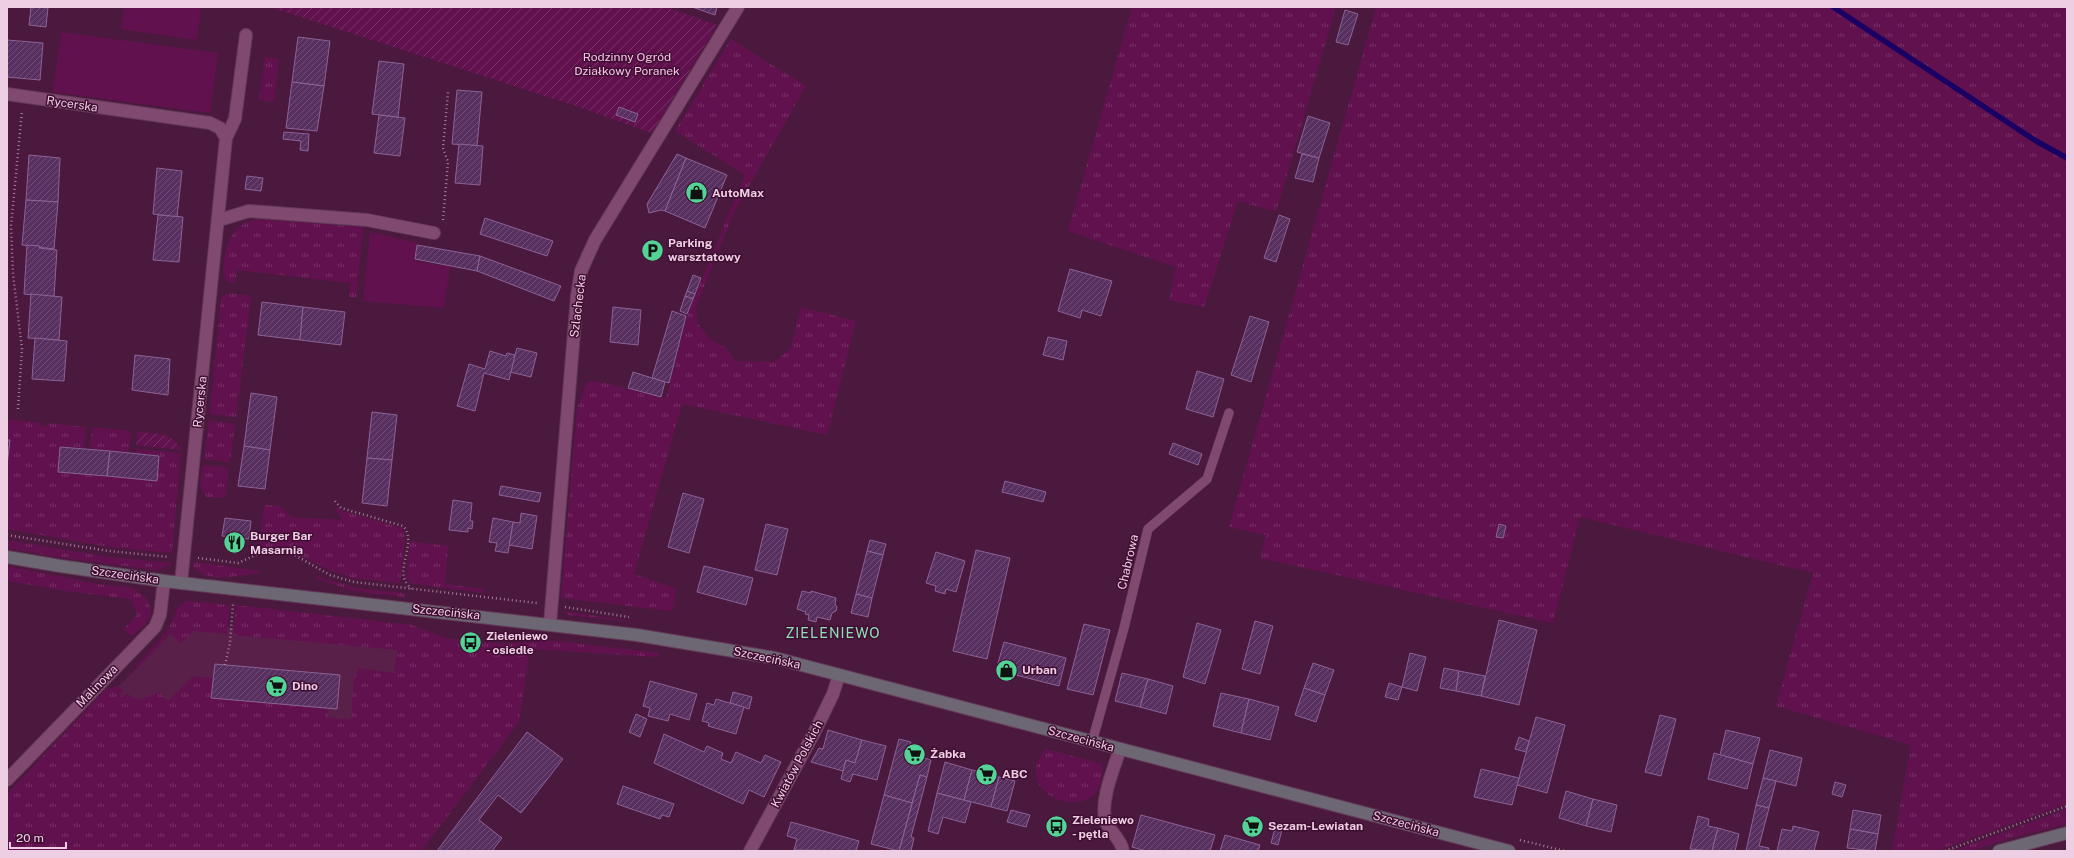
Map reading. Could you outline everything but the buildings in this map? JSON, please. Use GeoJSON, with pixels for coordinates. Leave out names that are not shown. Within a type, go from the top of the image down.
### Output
{"type":"FeatureCollection","features":[{"type":"Feature","properties":{"kind":"street","name":"Szlachecka"},"geometry":{"type":"LineString","coordinates":[[550,624],[577,296],[581,271],[595,240],[738,7]]}},
{"type":"Feature","properties":{"kind":"street","name":"Rycerska"},"geometry":{"type":"LineString","coordinates":[[181,583],[226,138],[235,118],[246,35]]}},
{"type":"Feature","properties":{"kind":"street","name":"Rycerska"},"geometry":{"type":"LineString","coordinates":[[7,94],[210,123],[220,128],[226,138]]}},
{"type":"Feature","properties":{"kind":"street"},"geometry":{"type":"LineString","coordinates":[[218,220],[249,211],[367,220],[434,233]]}},
{"type":"Feature","properties":{"kind":"street","name":"Szczecińska"},"geometry":{"type":"LineString","coordinates":[[7,557],[164,581],[550,624],[676,640],[775,658],[1120,750],[1509,851]]}},
{"type":"Feature","properties":{"kind":"street","name":"Malinowa"},"geometry":{"type":"LineString","coordinates":[[7,780],[155,627],[160,615],[164,581]]}},
{"type":"Feature","properties":{"kind":"street","name":"Kwiatów Polskich"},"geometry":{"type":"LineString","coordinates":[[750,851],[817,727],[833,694],[839,674]]}},
{"type":"Feature","properties":{"kind":"street"},"geometry":{"type":"LineString","coordinates":[[1120,750],[1103,809],[1107,823],[1122,843],[1124,851]]}},
{"type":"Feature","properties":{"kind":"street"},"geometry":{"type":"LineString","coordinates":[[1999,851],[2067,833]]}},
{"type":"Feature","properties":{"kind":"lane","name":"Chabrowa"},"geometry":{"type":"LineString","coordinates":[[1092,742],[1124,628],[1148,529],[1207,479],[1229,413]]}},
{"type":"Feature","properties":{"kind":"path"},"geometry":{"type":"LineString","coordinates":[[434,233],[441,228],[444,214],[448,162],[443,148],[448,92]]}},
{"type":"Feature","properties":{"kind":"path"},"geometry":{"type":"LineString","coordinates":[[18,409],[22,349],[13,274],[11,226],[23,97]]}},
{"type":"Feature","properties":{"kind":"path"},"geometry":{"type":"LineString","coordinates":[[335,501],[341,508],[403,526],[407,530],[408,536],[404,578],[411,589]]}},
{"type":"Feature","properties":{"kind":"path"},"geometry":{"type":"LineString","coordinates":[[7,535],[109,551],[174,558]]}},
{"type":"Feature","properties":{"kind":"path"},"geometry":{"type":"LineString","coordinates":[[193,558],[238,563],[258,554],[274,552],[291,553],[330,575],[354,582],[552,604]]}},
{"type":"Feature","properties":{"kind":"path"},"geometry":{"type":"LineString","coordinates":[[225,665],[230,643],[233,602]]}},
{"type":"Feature","properties":{"kind":"path"},"geometry":{"type":"LineString","coordinates":[[1945,851],[2067,806]]}},
{"type":"Feature","properties":{"kind":"shaded area"},"geometry":{"type":"Polygon","coordinates":[[[196,623],[398,650],[392,725],[105,700],[173,631],[196,623]]]}},
{"type":"Feature","properties":{"kind":"green space"},"geometry":{"type":"Polygon","coordinates":[[[124,7],[201,7],[197,40],[121,29],[124,7]]]}},
{"type":"Feature","properties":{"kind":"green space","name":"Rodzinny Ogród Działkowy Poranek"},"geometry":{"type":"Polygon","coordinates":[[[270,7],[666,7],[717,25],[652,133],[573,105],[270,7]]]}},
{"type":"Feature","properties":{"kind":"green space"},"geometry":{"type":"Polygon","coordinates":[[[1132,7],[1336,7],[1276,212],[1238,201],[1204,307],[1169,300],[1176,267],[1068,231],[1132,7]]]}},
{"type":"Feature","properties":{"kind":"green space"},"geometry":{"type":"Polygon","coordinates":[[[1376,7],[2067,7],[2067,804],[1936,851],[1892,851],[1911,745],[1776,706],[1813,573],[1580,517],[1553,623],[1260,558],[1266,535],[1229,527],[1376,7]]]}},
{"type":"Feature","properties":{"kind":"green space"},"geometry":{"type":"Polygon","coordinates":[[[61,32],[218,53],[210,113],[53,92],[61,32]]]}},
{"type":"Feature","properties":{"kind":"green space"},"geometry":{"type":"Polygon","coordinates":[[[731,39],[806,86],[733,214],[696,307],[697,323],[710,339],[726,348],[735,361],[774,362],[791,348],[801,307],[856,321],[827,435],[682,404],[634,574],[677,589],[672,611],[561,598],[577,409],[587,382],[597,381],[666,399],[687,316],[745,175],[675,131],[731,39]]]}},
{"type":"Feature","properties":{"kind":"green space"},"geometry":{"type":"Polygon","coordinates":[[[265,57],[279,59],[274,102],[259,100],[265,57]]]}},
{"type":"Feature","properties":{"kind":"green space"},"geometry":{"type":"Polygon","coordinates":[[[257,219],[363,227],[356,298],[349,297],[350,283],[237,270],[235,283],[227,281],[224,275],[224,263],[229,241],[237,229],[242,225],[257,219]]]}},
{"type":"Feature","properties":{"kind":"green space"},"geometry":{"type":"Polygon","coordinates":[[[370,232],[417,243],[414,261],[450,267],[444,308],[363,301],[370,232]]]}},
{"type":"Feature","properties":{"kind":"green space"},"geometry":{"type":"Polygon","coordinates":[[[230,293],[251,296],[236,417],[210,414],[221,300],[222,297],[230,293]]]}},
{"type":"Feature","properties":{"kind":"green space"},"geometry":{"type":"Polygon","coordinates":[[[7,419],[40,423],[40,426],[47,426],[47,423],[86,427],[84,448],[60,446],[58,472],[157,481],[160,455],[135,453],[136,449],[181,453],[172,553],[109,547],[7,529],[7,466],[10,440],[7,439],[7,419]]]}},
{"type":"Feature","properties":{"kind":"green space"},"geometry":{"type":"Polygon","coordinates":[[[209,420],[235,424],[230,462],[204,459],[209,420]]]}},
{"type":"Feature","properties":{"kind":"green space"},"geometry":{"type":"Polygon","coordinates":[[[92,427],[131,431],[129,452],[90,448],[92,427]]]}},
{"type":"Feature","properties":{"kind":"green space"},"geometry":{"type":"Polygon","coordinates":[[[138,432],[168,436],[173,439],[181,450],[136,445],[138,432]]]}},
{"type":"Feature","properties":{"kind":"green space"},"geometry":{"type":"Polygon","coordinates":[[[203,465],[229,468],[225,498],[207,497],[204,494],[201,486],[203,465]]]}},
{"type":"Feature","properties":{"kind":"green space"},"geometry":{"type":"Polygon","coordinates":[[[264,505],[281,506],[291,517],[343,520],[334,508],[338,508],[339,510],[402,528],[405,537],[400,583],[352,578],[329,570],[289,550],[275,549],[259,551],[264,505]]]}},
{"type":"Feature","properties":{"kind":"green space"},"geometry":{"type":"Polygon","coordinates":[[[7,540],[109,557],[172,563],[162,569],[156,570],[63,558],[7,548],[7,540]]]}},
{"type":"Feature","properties":{"kind":"green space"},"geometry":{"type":"Polygon","coordinates":[[[410,541],[448,546],[445,584],[485,589],[484,593],[410,583],[406,578],[410,541]]]}},
{"type":"Feature","properties":{"kind":"green space"},"geometry":{"type":"Polygon","coordinates":[[[193,562],[260,571],[260,573],[225,577],[208,576],[194,567],[193,562]]]}},
{"type":"Feature","properties":{"kind":"green space"},"geometry":{"type":"Polygon","coordinates":[[[7,566],[98,584],[132,588],[146,598],[151,614],[146,623],[132,636],[124,629],[137,615],[131,599],[73,592],[7,581],[7,566]]]}},
{"type":"Feature","properties":{"kind":"green space"},"geometry":{"type":"Polygon","coordinates":[[[316,576],[356,588],[403,593],[405,597],[353,591],[316,578],[316,576]]]}},
{"type":"Feature","properties":{"kind":"green space"},"geometry":{"type":"Polygon","coordinates":[[[188,601],[230,605],[227,634],[193,631],[181,643],[170,634],[136,670],[136,666],[167,632],[179,605],[188,601]]]}},
{"type":"Feature","properties":{"kind":"green space"},"geometry":{"type":"Polygon","coordinates":[[[236,605],[412,625],[446,638],[463,640],[463,645],[474,646],[475,641],[507,644],[547,640],[659,653],[658,657],[530,649],[519,722],[421,851],[7,851],[7,794],[105,690],[118,686],[124,691],[120,696],[121,698],[127,693],[139,699],[159,692],[168,701],[193,676],[213,678],[211,698],[328,709],[327,717],[351,719],[354,679],[359,668],[394,673],[397,650],[233,635],[236,605]]]}},
{"type":"Feature","properties":{"kind":"green space"},"geometry":{"type":"Polygon","coordinates":[[[563,611],[645,623],[568,615],[563,611]]]}},
{"type":"Feature","properties":{"kind":"green space"},"geometry":{"type":"Polygon","coordinates":[[[1046,749],[1102,764],[1100,785],[1090,798],[1076,802],[1060,800],[1047,793],[1038,781],[1036,766],[1046,749]]]}},
{"type":"Feature","properties":{"kind":"green space"},"geometry":{"type":"Polygon","coordinates":[[[2067,809],[2067,824],[2018,836],[1970,851],[1953,851],[2067,809]]]}},
{"type":"Feature","properties":{"kind":"waterway"},"geometry":{"type":"LineString","coordinates":[[1833,7],[2036,141],[2067,158]]}},
{"type":"Feature","properties":{"kind":"place","name":"AutoMax"},"geometry":{"type":"Point","coordinates":[696,193]}},
{"type":"Feature","properties":{"kind":"place","name":"Parking warsztatowy"},"geometry":{"type":"Point","coordinates":[652,250]}},
{"type":"Feature","properties":{"kind":"place","name":"Burger Bar Masarnia"},"geometry":{"type":"Point","coordinates":[235,543]}},
{"type":"Feature","properties":{"kind":"place","name":"Zieleniewo - osiedle"},"geometry":{"type":"Point","coordinates":[470,643]}},
{"type":"Feature","properties":{"kind":"place","name":"Urban"},"geometry":{"type":"Point","coordinates":[1007,670]}},
{"type":"Feature","properties":{"kind":"place","name":"Dino"},"geometry":{"type":"Point","coordinates":[276,686]}},
{"type":"Feature","properties":{"kind":"place","name":"Żabka"},"geometry":{"type":"Point","coordinates":[914,754]}},
{"type":"Feature","properties":{"kind":"place","name":"ABC"},"geometry":{"type":"Point","coordinates":[987,774]}},
{"type":"Feature","properties":{"kind":"place","name":"Sezam-Lewiatan"},"geometry":{"type":"Point","coordinates":[1252,826]}},
{"type":"Feature","properties":{"kind":"place","name":"Zieleniewo - pętla"},"geometry":{"type":"Point","coordinates":[1057,827]}},
{"type":"Feature","properties":{"kind":"district","name":"ZIELENIEWO"},"geometry":{"type":"Point","coordinates":[833,633]}}]}
